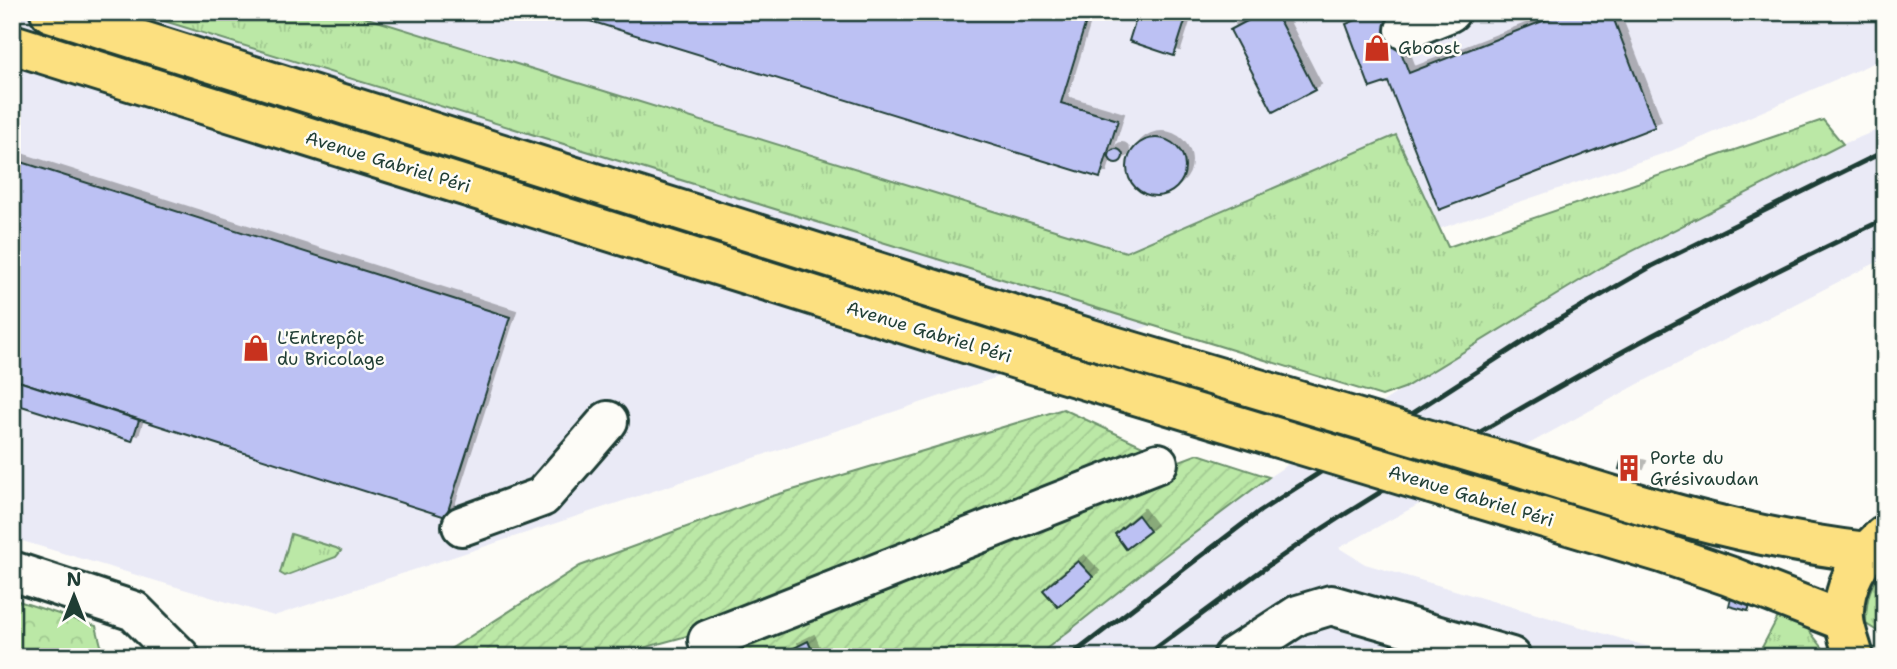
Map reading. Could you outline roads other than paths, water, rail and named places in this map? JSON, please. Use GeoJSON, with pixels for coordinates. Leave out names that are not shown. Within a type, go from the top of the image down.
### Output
{"type":"FeatureCollection","features":[{"type":"Feature","properties":{"kind":"main road"},"geometry":{"type":"LineString","coordinates":[[50,12],[1107,344],[1636,503],[1744,533],[1810,545],[1875,543]]}},
{"type":"Feature","properties":{"kind":"main road","name":"Avenue Gabriel Péri"},"geometry":{"type":"LineString","coordinates":[[12,44],[1026,362],[1662,553],[1741,580],[1849,639]]}},
{"type":"Feature","properties":{"kind":"main road"},"geometry":{"type":"LineString","coordinates":[[1849,639],[1845,596],[1853,573],[1875,543]]}},
{"type":"Feature","properties":{"kind":"street"},"geometry":{"type":"LineString","coordinates":[[1405,30],[1450,12]]}},
{"type":"Feature","properties":{"kind":"street"},"geometry":{"type":"LineString","coordinates":[[462,526],[542,497],[608,421]]}},
{"type":"Feature","properties":{"kind":"street"},"geometry":{"type":"LineString","coordinates":[[708,640],[1158,463]]}},
{"type":"Feature","properties":{"kind":"street"},"geometry":{"type":"LineString","coordinates":[[12,571],[135,611],[180,657]]}},
{"type":"Feature","properties":{"kind":"street"},"geometry":{"type":"LineString","coordinates":[[1235,656],[1298,615],[1331,605],[1511,657]]}},
{"type":"Feature","properties":{"kind":"railway"},"geometry":{"type":"LineString","coordinates":[[1069,657],[1260,511],[1549,325],[1652,266],[1885,151]]}},
{"type":"Feature","properties":{"kind":"railway"},"geometry":{"type":"LineString","coordinates":[[1144,657],[1317,532],[1474,435],[1677,322],[1885,219]]}},
{"type":"Feature","properties":{"kind":"place","name":"Gboost"},"geometry":{"type":"Point","coordinates":[1377,48]}},
{"type":"Feature","properties":{"kind":"place","name":"L'Entrepôt du Bricolage"},"geometry":{"type":"Point","coordinates":[256,348]}},
{"type":"Feature","properties":{"kind":"place","name":"Porte du Grésivaudan"},"geometry":{"type":"Point","coordinates":[1629,468]}}]}
